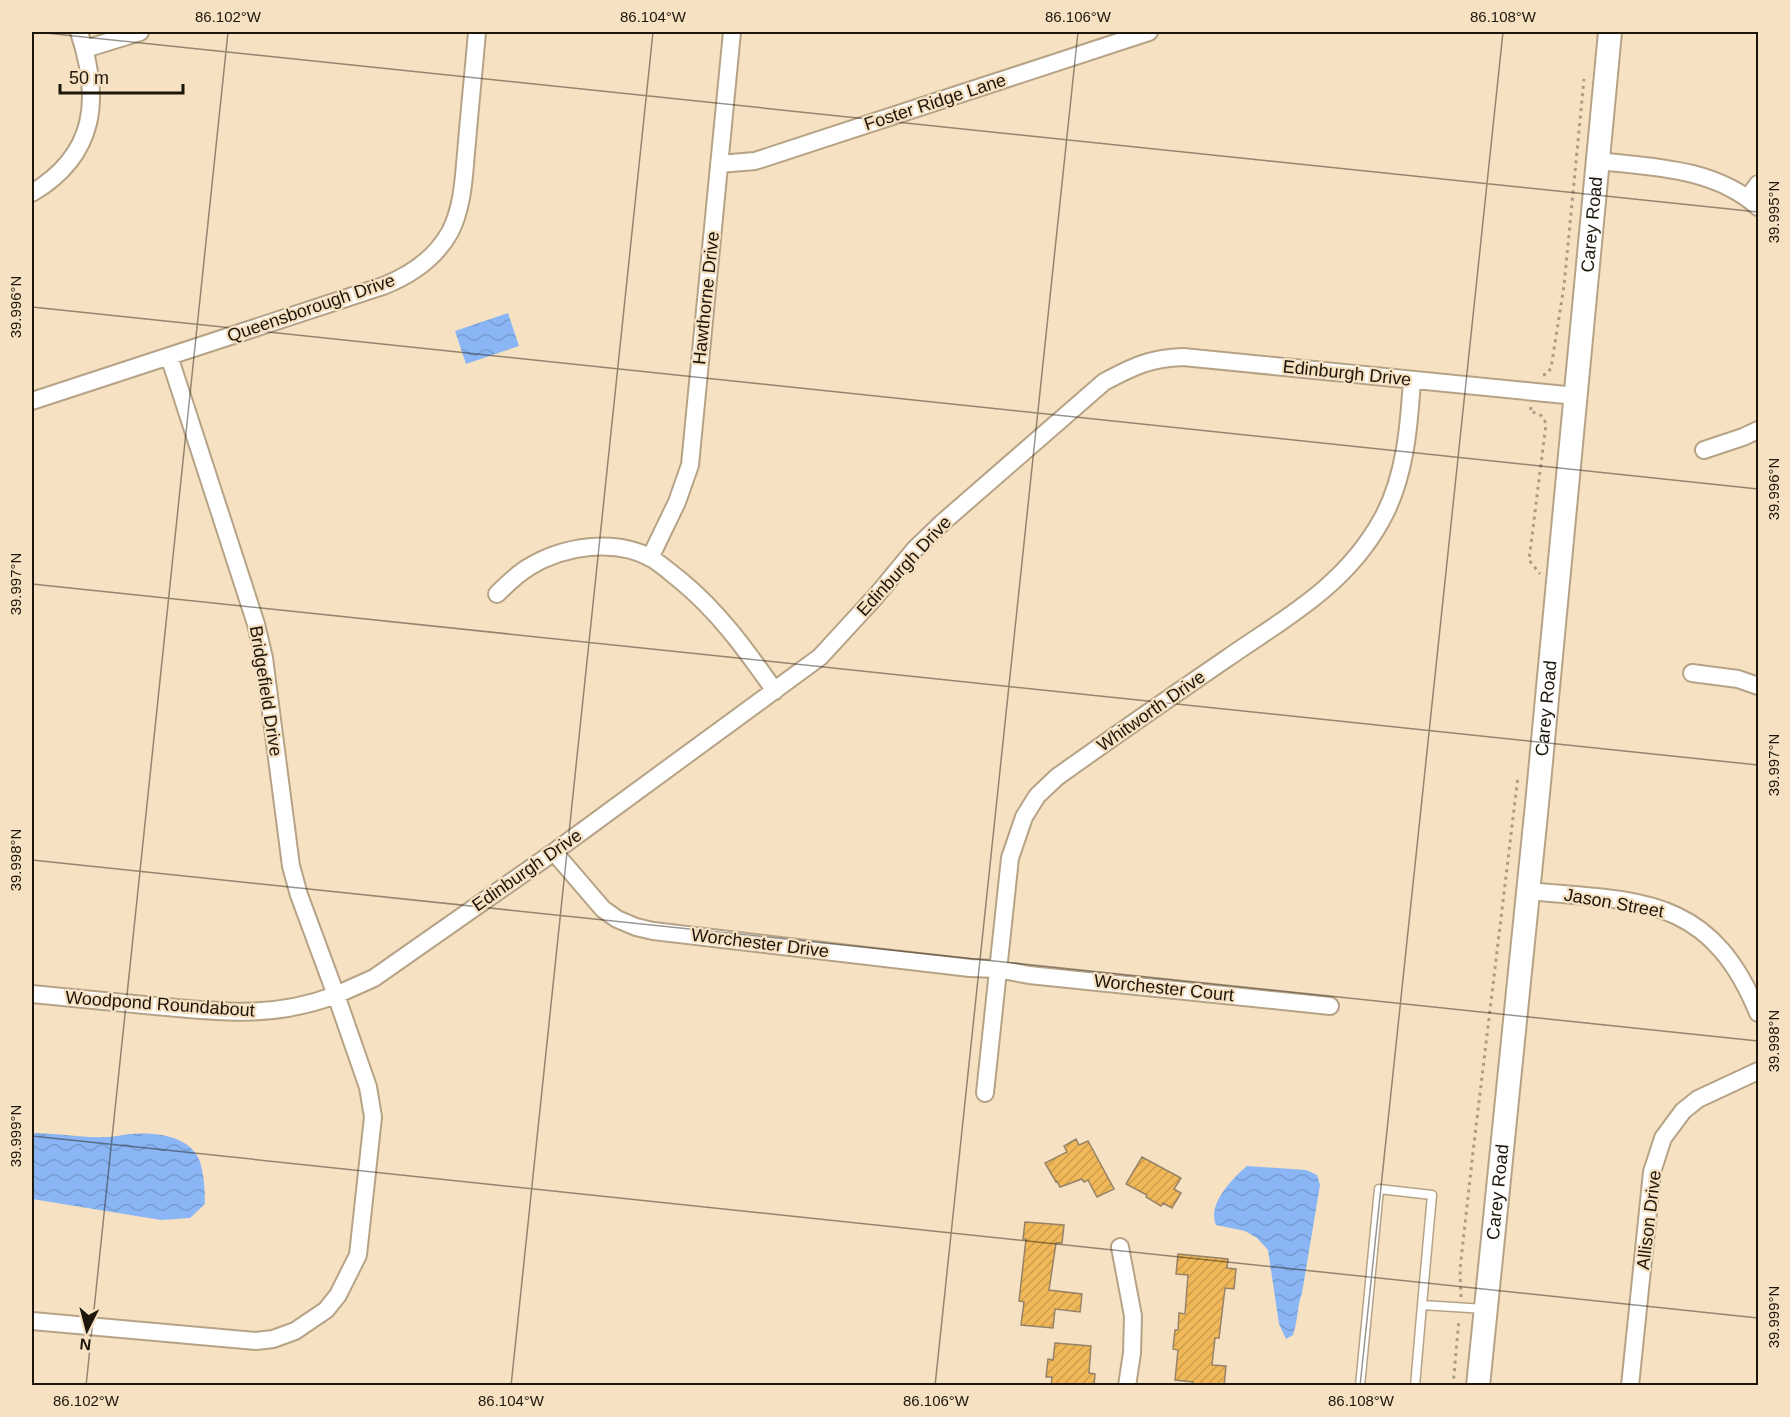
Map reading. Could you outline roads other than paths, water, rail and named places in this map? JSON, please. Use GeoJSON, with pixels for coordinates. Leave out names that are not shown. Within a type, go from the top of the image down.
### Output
{"type":"FeatureCollection","features":[{"type":"Feature","properties":{"kind":"street"},"geometry":{"type":"LineString","coordinates":[[32,193],[61,172],[76,151],[87,128],[92,106],[92,90],[85,49],[79,32]]}},
{"type":"Feature","properties":{"kind":"street"},"geometry":{"type":"LineString","coordinates":[[85,49],[140,32]]}},
{"type":"Feature","properties":{"kind":"street","name":"Queensborough Drive"},"geometry":{"type":"LineString","coordinates":[[32,401],[383,286],[422,266],[450,231],[460,200],[477,32]]}},
{"type":"Feature","properties":{"kind":"street","name":"Hawthorne Drive"},"geometry":{"type":"LineString","coordinates":[[650,558],[677,502],[690,465],[732,32]]}},
{"type":"Feature","properties":{"kind":"street","name":"Foster Ridge Lane"},"geometry":{"type":"LineString","coordinates":[[719,164],[755,161],[1149,32]]}},
{"type":"Feature","properties":{"kind":"street","name":"Carey Road"},"geometry":{"type":"LineString","coordinates":[[1478,1386],[1610,32]]}},
{"type":"Feature","properties":{"kind":"street"},"geometry":{"type":"LineString","coordinates":[[1598,160],[1694,173],[1724,183],[1753,202],[1758,184]]}},
{"type":"Feature","properties":{"kind":"street","name":"Bridgefield Drive"},"geometry":{"type":"LineString","coordinates":[[169,356],[256,624],[264,658],[291,866],[299,895],[336,995]]}},
{"type":"Feature","properties":{"kind":"street","name":"Edinburgh Drive"},"geometry":{"type":"LineString","coordinates":[[336,995],[374,978],[554,852],[820,657],[876,596],[914,550],[942,523],[1104,382],[1127,369],[1162,357],[1183,357],[1576,396]]}},
{"type":"Feature","properties":{"kind":"street","name":"Whitworth Drive"},"geometry":{"type":"LineString","coordinates":[[985,1094],[1010,858],[1024,817],[1037,796],[1057,777],[1317,597],[1359,556],[1382,520],[1399,474],[1407,437],[1412,380]]}},
{"type":"Feature","properties":{"kind":"street"},"geometry":{"type":"LineString","coordinates":[[1704,450],[1758,430]]}},
{"type":"Feature","properties":{"kind":"street"},"geometry":{"type":"LineString","coordinates":[[498,594],[526,568],[568,550],[612,547],[650,558],[703,599],[743,646],[775,691]]}},
{"type":"Feature","properties":{"kind":"street"},"geometry":{"type":"LineString","coordinates":[[1692,673],[1738,679],[1758,686]]}},
{"type":"Feature","properties":{"kind":"street","name":"Worchester Drive"},"geometry":{"type":"LineString","coordinates":[[554,852],[603,909],[617,919],[636,927],[970,968],[998,969]]}},
{"type":"Feature","properties":{"kind":"street","name":"Jason Street"},"geometry":{"type":"LineString","coordinates":[[1527,891],[1625,901],[1654,906],[1676,914],[1694,924],[1728,955],[1741,974],[1758,1013]]}},
{"type":"Feature","properties":{"kind":"street","name":"Worchester Court"},"geometry":{"type":"LineString","coordinates":[[998,969],[1029,975],[1330,1006]]}},
{"type":"Feature","properties":{"kind":"street","name":"Woodpond Roundabout"},"geometry":{"type":"LineString","coordinates":[[32,994],[228,1013],[287,1010],[336,995]]}},
{"type":"Feature","properties":{"kind":"street"},"geometry":{"type":"LineString","coordinates":[[32,1321],[256,1341],[273,1339],[295,1331],[326,1310],[338,1295],[358,1255],[373,1117],[368,1087],[336,995]]}},
{"type":"Feature","properties":{"kind":"street","name":"Allison Drive"},"geometry":{"type":"LineString","coordinates":[[1630,1386],[1652,1172],[1663,1138],[1683,1111],[1698,1099],[1758,1071]]}},
{"type":"Feature","properties":{"kind":"street"},"geometry":{"type":"LineString","coordinates":[[1120,1247],[1133,1316],[1132,1353],[1127,1386]]}},
{"type":"Feature","properties":{"kind":"lane"},"geometry":{"type":"LineString","coordinates":[[1360,1386],[1379,1189],[1432,1195],[1416,1386]]}},
{"type":"Feature","properties":{"kind":"lane"},"geometry":{"type":"LineString","coordinates":[[1422,1305],[1486,1309]]}},
{"type":"Feature","properties":{"kind":"water"},"geometry":{"type":"Polygon","coordinates":[[[508,313],[519,346],[466,364],[455,331],[508,313]]]}},
{"type":"Feature","properties":{"kind":"water"},"geometry":{"type":"Polygon","coordinates":[[[32,1133],[111,1137],[147,1133],[175,1138],[190,1147],[199,1159],[204,1178],[205,1204],[190,1218],[161,1220],[32,1199],[32,1133]]]}},
{"type":"Feature","properties":{"kind":"water"},"geometry":{"type":"Polygon","coordinates":[[[1247,1166],[1306,1170],[1317,1175],[1320,1185],[1296,1324],[1293,1335],[1286,1339],[1279,1324],[1268,1250],[1257,1238],[1245,1231],[1216,1225],[1214,1217],[1222,1192],[1247,1166]]]}}]}
